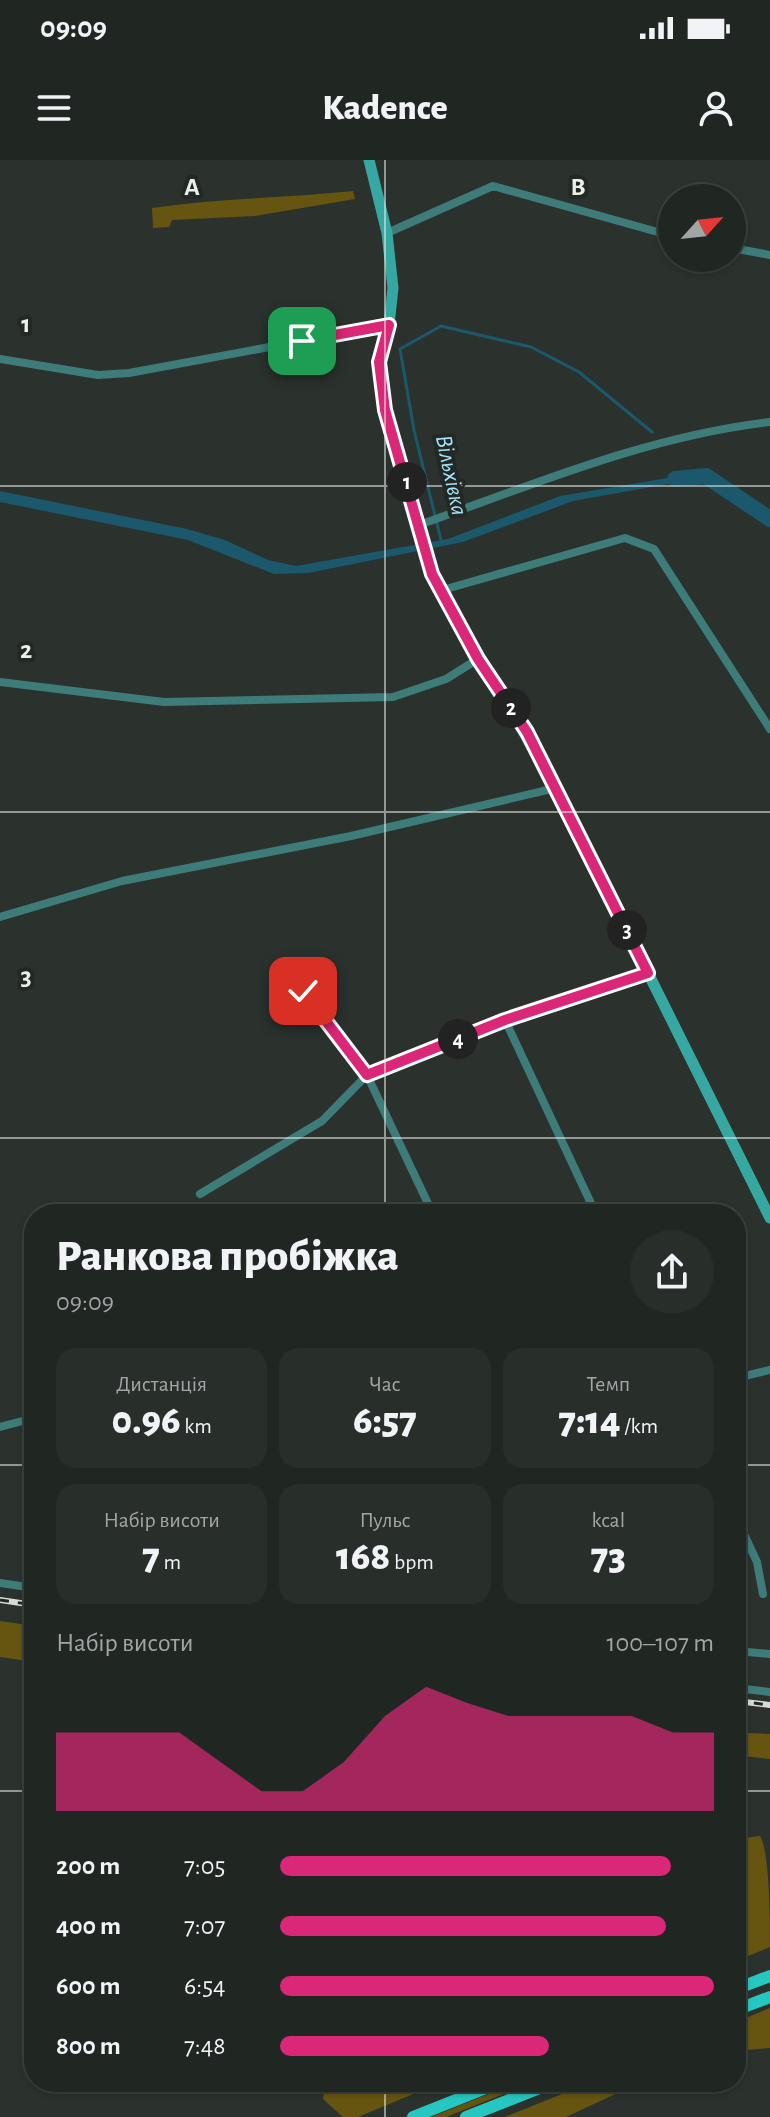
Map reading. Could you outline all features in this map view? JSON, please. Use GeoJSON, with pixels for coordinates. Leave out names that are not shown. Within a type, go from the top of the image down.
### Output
{"type":"FeatureCollection","features":[{"type":"Feature","properties":{"kind":"main road"},"geometry":{"type":"LineString","coordinates":[[746,1985],[770,1976]]}},
{"type":"Feature","properties":{"kind":"main road"},"geometry":{"type":"LineString","coordinates":[[746,2006],[770,1997]]}},
{"type":"Feature","properties":{"kind":"main road"},"geometry":{"type":"LineString","coordinates":[[413,2117],[476,2092]]}},
{"type":"Feature","properties":{"kind":"main road"},"geometry":{"type":"LineString","coordinates":[[466,2117],[530,2092]]}},
{"type":"Feature","properties":{"kind":"street"},"geometry":{"type":"LineString","coordinates":[[369,160],[387,233],[393,288],[389,325],[379,362],[385,410],[432,574],[478,659],[527,732],[770,1218]]}},
{"type":"Feature","properties":{"kind":"street"},"geometry":{"type":"LineString","coordinates":[[387,233],[493,186],[658,232]]}},
{"type":"Feature","properties":{"kind":"street"},"geometry":{"type":"LineString","coordinates":[[746,251],[770,255]]}},
{"type":"Feature","properties":{"kind":"street"},"geometry":{"type":"LineString","coordinates":[[0,359],[98,375],[129,373],[389,325]]}},
{"type":"Feature","properties":{"kind":"street"},"geometry":{"type":"LineString","coordinates":[[420,530],[638,447],[713,428],[770,422]]}},
{"type":"Feature","properties":{"kind":"street"},"geometry":{"type":"LineString","coordinates":[[439,591],[625,538],[654,549],[770,729]]}},
{"type":"Feature","properties":{"kind":"street"},"geometry":{"type":"LineString","coordinates":[[0,682],[164,702],[393,697],[446,679],[478,659]]}},
{"type":"Feature","properties":{"kind":"street"},"geometry":{"type":"LineString","coordinates":[[0,917],[122,881],[351,836],[556,788]]}},
{"type":"Feature","properties":{"kind":"street"},"geometry":{"type":"LineString","coordinates":[[200,1194],[322,1121],[367,1075],[505,1020],[648,973]]}},
{"type":"Feature","properties":{"kind":"street"},"geometry":{"type":"LineString","coordinates":[[276,977],[303,991],[367,1075],[428,1204]]}},
{"type":"Feature","properties":{"kind":"street"},"geometry":{"type":"LineString","coordinates":[[505,1020],[591,1204]]}},
{"type":"Feature","properties":{"kind":"street"},"geometry":{"type":"LineString","coordinates":[[746,1376],[770,1370]]}},
{"type":"Feature","properties":{"kind":"street"},"geometry":{"type":"LineString","coordinates":[[0,1427],[24,1421]]}},
{"type":"Feature","properties":{"kind":"street"},"geometry":{"type":"LineString","coordinates":[[746,1538],[757,1562],[763,1594]]}},
{"type":"Feature","properties":{"kind":"street"},"geometry":{"type":"LineString","coordinates":[[0,1583],[24,1587]]}},
{"type":"Feature","properties":{"kind":"street"},"geometry":{"type":"LineString","coordinates":[[746,1652],[770,1654]]}},
{"type":"Feature","properties":{"kind":"street"},"geometry":{"type":"LineString","coordinates":[[746,1689],[770,1692]]}},
{"type":"Feature","properties":{"kind":"shaded area"},"geometry":{"type":"Polygon","coordinates":[[[353,191],[355,199],[255,216],[172,220],[169,227],[153,228],[152,208],[353,191]]]}},
{"type":"Feature","properties":{"kind":"shaded area"},"geometry":{"type":"Polygon","coordinates":[[[0,1621],[24,1625],[24,1661],[0,1657],[0,1621]]]}},
{"type":"Feature","properties":{"kind":"shaded area"},"geometry":{"type":"Polygon","coordinates":[[[747,1733],[770,1734],[770,1759],[746,1756],[747,1733]]]}},
{"type":"Feature","properties":{"kind":"shaded area"},"geometry":{"type":"Polygon","coordinates":[[[760,1836],[763,1844],[768,1872],[770,1947],[746,1957],[746,1838],[760,1836]]]}},
{"type":"Feature","properties":{"kind":"shaded area"},"geometry":{"type":"Polygon","coordinates":[[[770,2008],[770,2048],[746,2050],[746,2018],[770,2008]]]}},
{"type":"Feature","properties":{"kind":"shaded area"},"geometry":{"type":"Polygon","coordinates":[[[418,2092],[358,2117],[343,2117],[323,2099],[324,2093],[418,2092]]]}},
{"type":"Feature","properties":{"kind":"shaded area"},"geometry":{"type":"Polygon","coordinates":[[[494,2092],[509,2092],[446,2117],[431,2117],[494,2092]]]}},
{"type":"Feature","properties":{"kind":"shaded area"},"geometry":{"type":"Polygon","coordinates":[[[567,2092],[620,2092],[566,2117],[505,2117],[567,2092]]]}},
{"type":"Feature","properties":{"kind":"water"},"geometry":{"type":"Polygon","coordinates":[[[697,473],[696,479],[573,501],[463,542],[308,573],[274,574],[188,540],[0,502],[0,491],[187,529],[225,540],[268,560],[296,566],[448,539],[560,496],[697,473]]]}},
{"type":"Feature","properties":{"kind":"waterway","name":"Вільхівка"},"geometry":{"type":"LineString","coordinates":[[441,540],[414,430],[400,349],[441,326],[531,347],[579,372],[652,432]]}},
{"type":"Feature","properties":{"kind":"waterway","name":"Вільхівка"},"geometry":{"type":"LineString","coordinates":[[675,479],[706,476],[770,519]]}},
{"type":"Feature","properties":{"kind":"railway"},"geometry":{"type":"LineString","coordinates":[[0,1600],[24,1604]]}},
{"type":"Feature","properties":{"kind":"railway"},"geometry":{"type":"LineString","coordinates":[[746,1702],[770,1705]]}},
{"type":"Feature","properties":{"kind":"route"},"geometry":{"type":"LineString","coordinates":[[302,341],[389,325],[379,362],[385,410],[432,574],[478,659],[527,732],[648,973],[505,1020],[367,1075],[303,991]]}}]}
